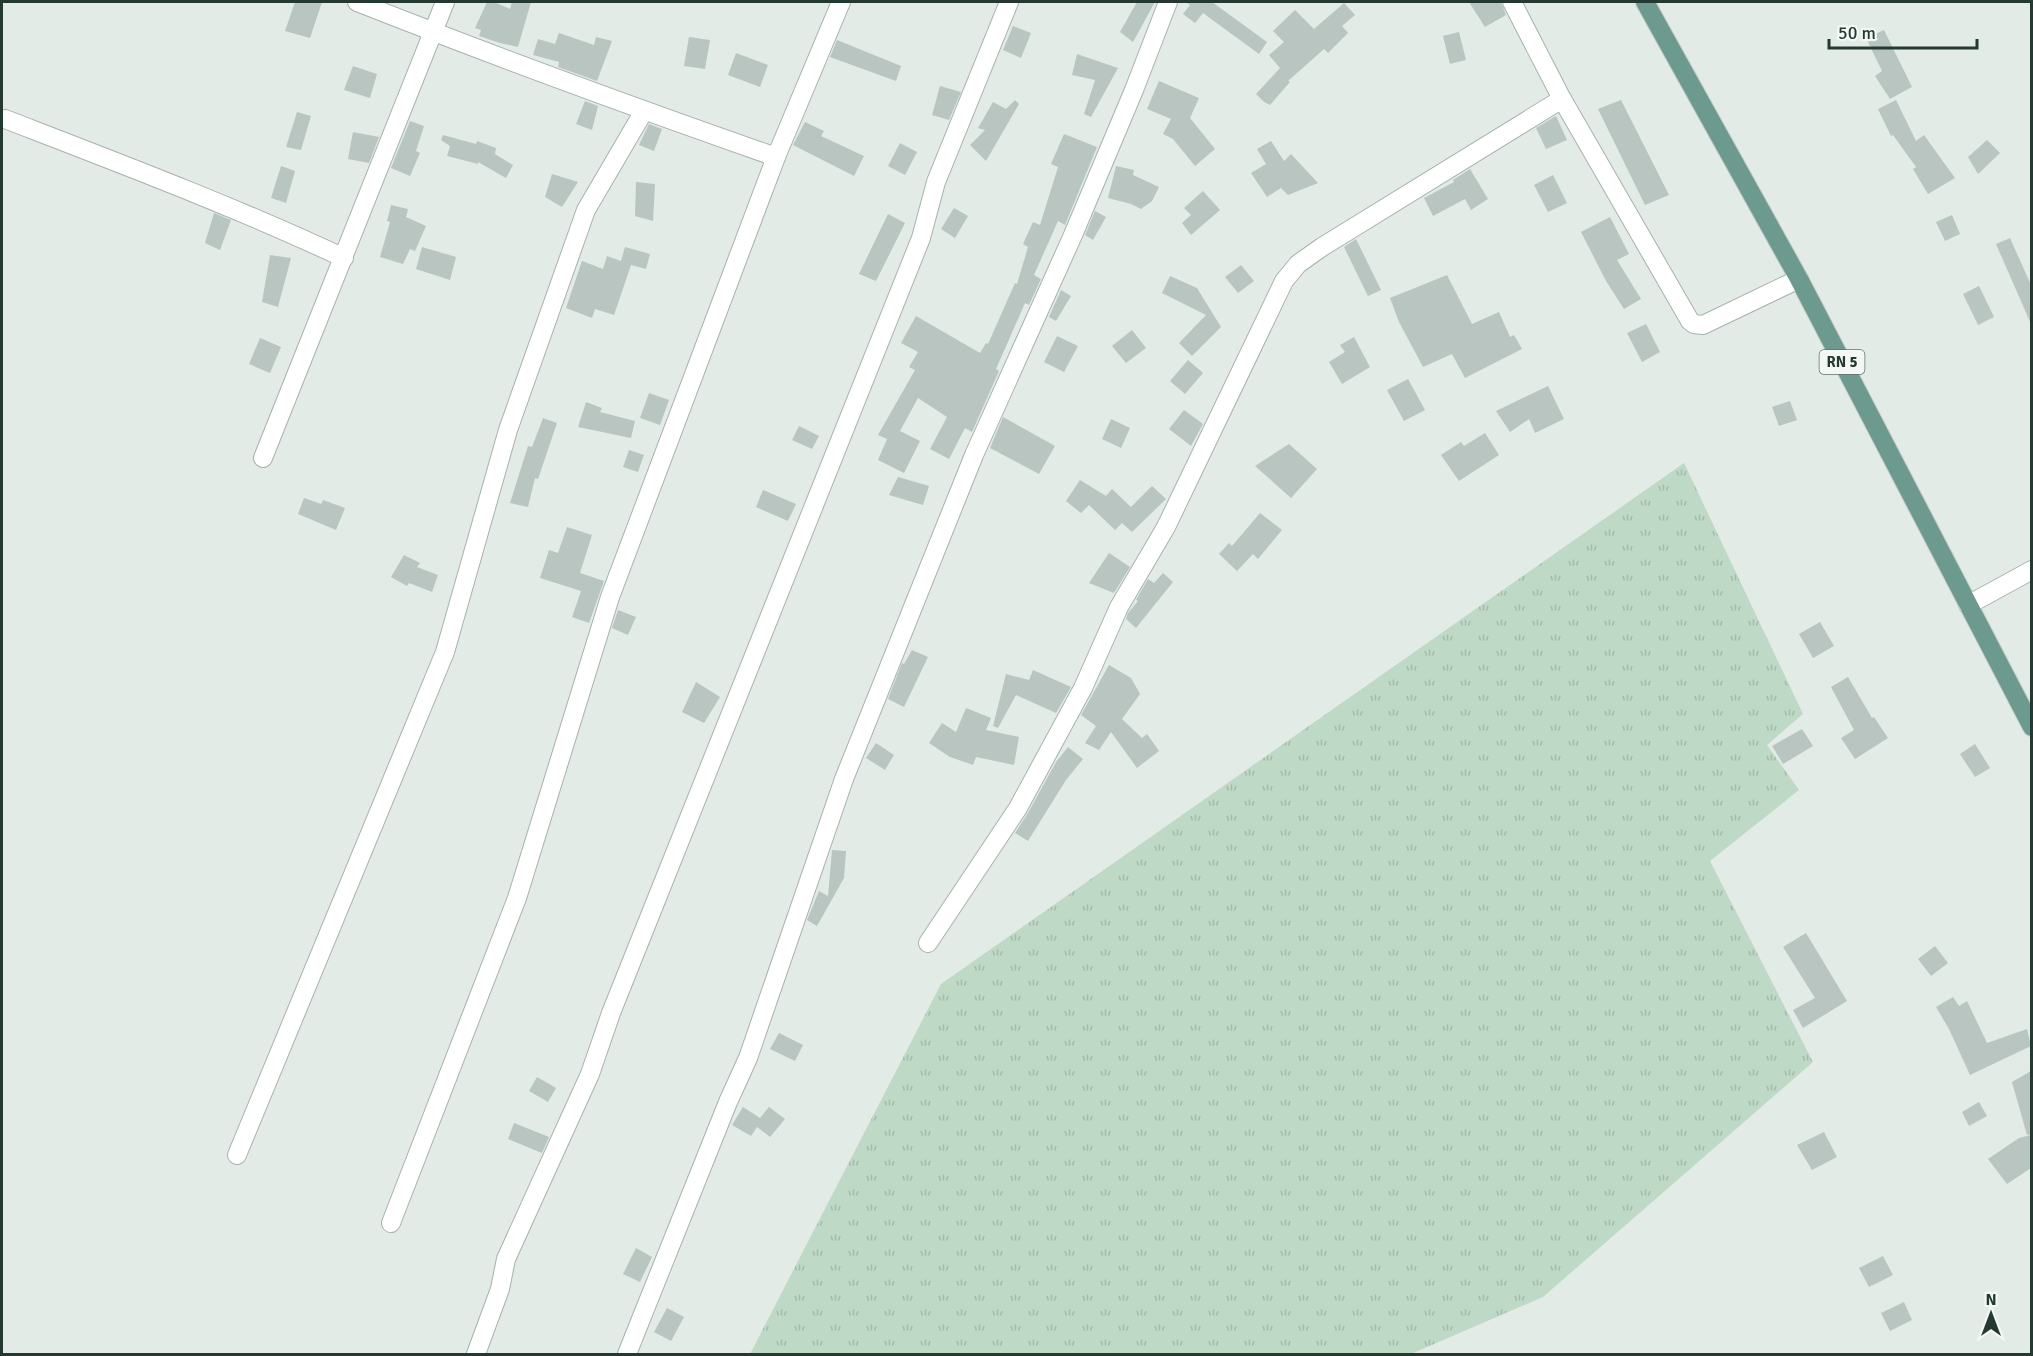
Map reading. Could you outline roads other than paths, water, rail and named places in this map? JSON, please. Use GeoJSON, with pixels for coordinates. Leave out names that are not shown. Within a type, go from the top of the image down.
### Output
{"type":"FeatureCollection","features":[{"type":"Feature","properties":{"kind":"main road","name":"RN 5"},"geometry":{"type":"LineString","coordinates":[[1645,2],[1799,279],[2031,727]]}},
{"type":"Feature","properties":{"kind":"street"},"geometry":{"type":"LineString","coordinates":[[357,2],[644,111],[776,157]]}},
{"type":"Feature","properties":{"kind":"street"},"geometry":{"type":"LineString","coordinates":[[263,458],[445,2]]}},
{"type":"Feature","properties":{"kind":"street"},"geometry":{"type":"LineString","coordinates":[[391,1223],[517,898],[609,597],[776,157],[841,2]]}},
{"type":"Feature","properties":{"kind":"street"},"geometry":{"type":"LineString","coordinates":[[476,1354],[500,1288],[506,1259],[590,1074],[611,1013],[921,238],[936,182],[1009,2]]}},
{"type":"Feature","properties":{"kind":"street"},"geometry":{"type":"LineString","coordinates":[[627,1354],[728,1102],[748,1058],[844,779],[974,455],[1073,235],[1168,2]]}},
{"type":"Feature","properties":{"kind":"street"},"geometry":{"type":"LineString","coordinates":[[1512,2],[1562,99],[1690,321],[1703,325],[1799,279]]}},
{"type":"Feature","properties":{"kind":"street"},"geometry":{"type":"LineString","coordinates":[[928,943],[1018,808],[1083,688],[1119,607],[1166,527],[1284,281],[1299,264],[1322,247],[1562,99]]}},
{"type":"Feature","properties":{"kind":"street"},"geometry":{"type":"LineString","coordinates":[[237,1155],[445,652],[508,430],[586,210],[644,111]]}},
{"type":"Feature","properties":{"kind":"street"},"geometry":{"type":"LineString","coordinates":[[5,119],[155,176],[268,223],[344,258]]}},
{"type":"Feature","properties":{"kind":"street"},"geometry":{"type":"LineString","coordinates":[[1968,605],[2031,570]]}}]}
